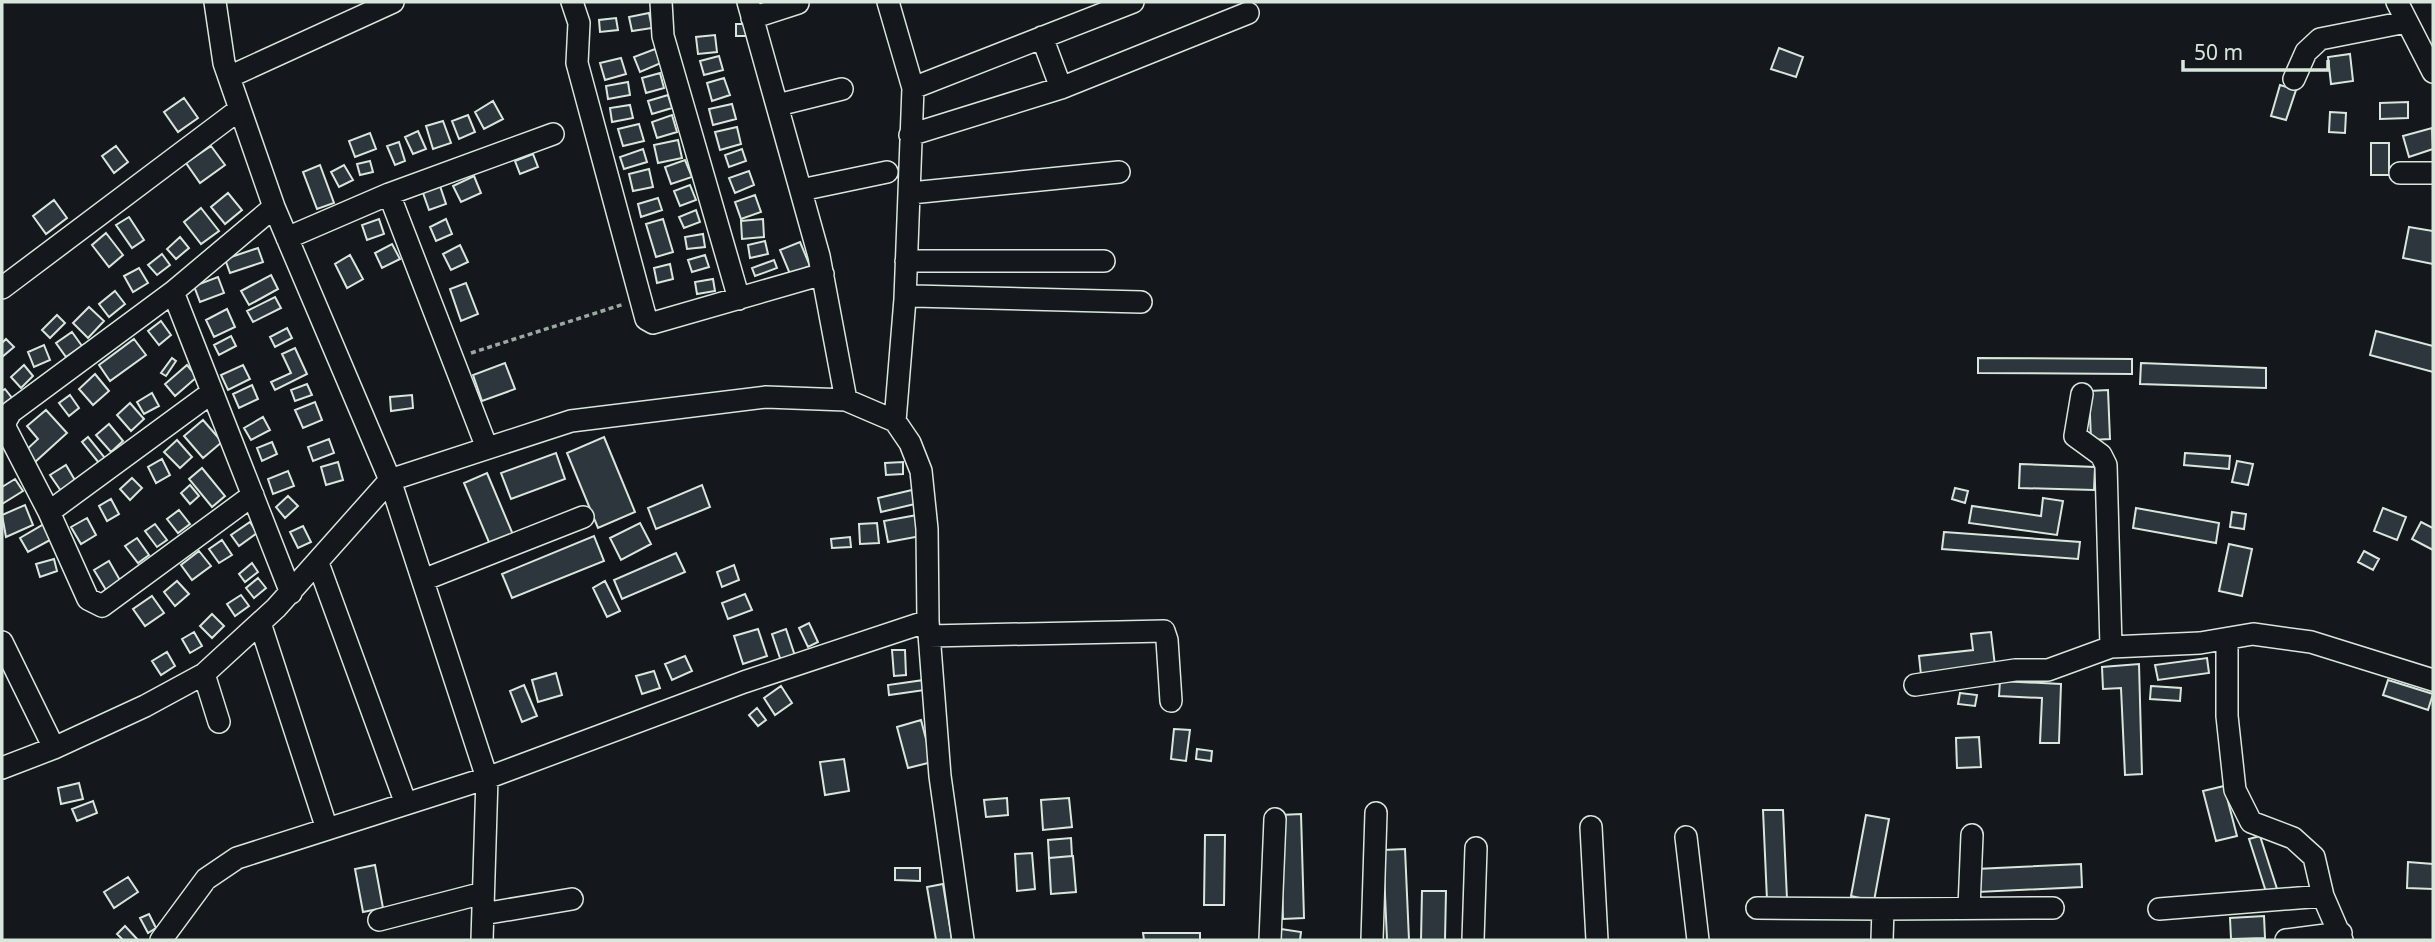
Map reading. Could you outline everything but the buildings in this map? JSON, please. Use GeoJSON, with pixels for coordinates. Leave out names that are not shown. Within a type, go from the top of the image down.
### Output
{"type":"FeatureCollection","features":[{"type":"Feature","properties":{"kind":"street"},"geometry":{"type":"LineString","coordinates":[[215,2],[229,77],[240,109],[274,206],[390,480],[487,778],[482,940]]}},
{"type":"Feature","properties":{"kind":"street"},"geometry":{"type":"LineString","coordinates":[[229,77],[393,2]]}},
{"type":"Feature","properties":{"kind":"street"},"geometry":{"type":"LineString","coordinates":[[572,2],[579,23],[577,63],[646,319],[653,323],[822,274]]}},
{"type":"Feature","properties":{"kind":"street"},"geometry":{"type":"LineString","coordinates":[[661,2],[663,36],[739,299]]}},
{"type":"Feature","properties":{"kind":"street"},"geometry":{"type":"LineString","coordinates":[[888,2],[913,88],[910,135],[911,193],[895,421]]}},
{"type":"Feature","properties":{"kind":"street"},"geometry":{"type":"LineString","coordinates":[[913,88],[1133,2]]}},
{"type":"Feature","properties":{"kind":"street"},"geometry":{"type":"LineString","coordinates":[[2397,2],[2433,72]]}},
{"type":"Feature","properties":{"kind":"street"},"geometry":{"type":"LineString","coordinates":[[798,3],[750,10],[822,274],[846,400]]}},
{"type":"Feature","properties":{"kind":"street"},"geometry":{"type":"LineString","coordinates":[[910,135],[1060,88],[1248,13]]}},
{"type":"Feature","properties":{"kind":"street"},"geometry":{"type":"LineString","coordinates":[[2294,79],[2306,52],[2320,39],[2406,22]]}},
{"type":"Feature","properties":{"kind":"street"},"geometry":{"type":"LineString","coordinates":[[1042,37],[1060,88]]}},
{"type":"Feature","properties":{"kind":"street"},"geometry":{"type":"LineString","coordinates":[[778,105],[842,89]]}},
{"type":"Feature","properties":{"kind":"street"},"geometry":{"type":"LineString","coordinates":[[2,288],[240,109]]}},
{"type":"Feature","properties":{"kind":"street"},"geometry":{"type":"LineString","coordinates":[[287,238],[389,194],[553,134]]}},
{"type":"Feature","properties":{"kind":"street"},"geometry":{"type":"LineString","coordinates":[[801,190],[887,172]]}},
{"type":"Feature","properties":{"kind":"street"},"geometry":{"type":"LineString","coordinates":[[911,193],[1119,173]]}},
{"type":"Feature","properties":{"kind":"street"},"geometry":{"type":"LineString","coordinates":[[2400,173],[2433,173]]}},
{"type":"Feature","properties":{"kind":"street"},"geometry":{"type":"LineString","coordinates":[[389,194],[487,448]]}},
{"type":"Feature","properties":{"kind":"street"},"geometry":{"type":"LineString","coordinates":[[253,495],[102,606],[88,599],[49,512],[6,429],[7,417],[173,292],[274,206]]}},
{"type":"Feature","properties":{"kind":"street"},"geometry":{"type":"LineString","coordinates":[[906,261],[1104,261]]}},
{"type":"Feature","properties":{"kind":"street"},"geometry":{"type":"LineString","coordinates":[[173,292],[291,593]]}},
{"type":"Feature","properties":{"kind":"street"},"geometry":{"type":"LineString","coordinates":[[905,299],[914,296],[1141,302]]}},
{"type":"Feature","properties":{"kind":"street"},"geometry":{"type":"LineString","coordinates":[[49,512],[211,393]]}},
{"type":"Feature","properties":{"kind":"street"},"geometry":{"type":"LineString","coordinates":[[2082,394],[2075,436],[2101,454],[2109,481],[2107,576],[2111,647]]}},
{"type":"Feature","properties":{"kind":"street"},"geometry":{"type":"LineString","coordinates":[[2,768],[54,748],[145,706],[204,674],[291,593],[390,480],[571,421],[766,397],[846,400],[895,421],[911,443],[921,471],[927,529],[928,628],[940,776],[963,940]]}},
{"type":"Feature","properties":{"kind":"street"},"geometry":{"type":"LineString","coordinates":[[423,580],[583,516]]}},
{"type":"Feature","properties":{"kind":"street"},"geometry":{"type":"LineString","coordinates":[[318,563],[406,804]]}},
{"type":"Feature","properties":{"kind":"street"},"geometry":{"type":"LineString","coordinates":[[260,623],[327,829]]}},
{"type":"Feature","properties":{"kind":"street"},"geometry":{"type":"LineString","coordinates":[[161,940],[177,931],[206,879],[237,858],[487,778],[744,682],[928,628],[1164,631],[1171,701]]}},
{"type":"Feature","properties":{"kind":"street"},"geometry":{"type":"LineString","coordinates":[[1915,685],[2015,670],[2048,670],[2111,647],[2227,640],[2253,634],[2299,639],[2433,680]]}},
{"type":"Feature","properties":{"kind":"street"},"geometry":{"type":"LineString","coordinates":[[2227,640],[2227,716],[2235,790],[2251,822],[2293,838],[2314,857],[2323,896],[2341,937],[2286,940]]}},
{"type":"Feature","properties":{"kind":"street"},"geometry":{"type":"LineString","coordinates":[[2,642],[54,748]]}},
{"type":"Feature","properties":{"kind":"street"},"geometry":{"type":"LineString","coordinates":[[204,674],[219,722]]}},
{"type":"Feature","properties":{"kind":"street"},"geometry":{"type":"LineString","coordinates":[[1372,940],[1376,813]]}},
{"type":"Feature","properties":{"kind":"street"},"geometry":{"type":"LineString","coordinates":[[1270,940],[1275,819]]}},
{"type":"Feature","properties":{"kind":"street"},"geometry":{"type":"LineString","coordinates":[[1591,827],[1597,940]]}},
{"type":"Feature","properties":{"kind":"street"},"geometry":{"type":"LineString","coordinates":[[1969,908],[1972,835]]}},
{"type":"Feature","properties":{"kind":"street"},"geometry":{"type":"LineString","coordinates":[[1686,837],[1698,940]]}},
{"type":"Feature","properties":{"kind":"street"},"geometry":{"type":"LineString","coordinates":[[1474,940],[1476,848]]}},
{"type":"Feature","properties":{"kind":"street"},"geometry":{"type":"LineString","coordinates":[[2160,909],[2323,896]]}},
{"type":"Feature","properties":{"kind":"street"},"geometry":{"type":"LineString","coordinates":[[379,920],[483,904],[572,899]]}},
{"type":"Feature","properties":{"kind":"street"},"geometry":{"type":"LineString","coordinates":[[1757,908],[2053,908]]}},
{"type":"Feature","properties":{"kind":"street"},"geometry":{"type":"LineString","coordinates":[[1882,940],[1883,909]]}},
{"type":"Feature","properties":{"kind":"path"},"geometry":{"type":"LineString","coordinates":[[452,359],[530,336],[642,297]]}}]}
